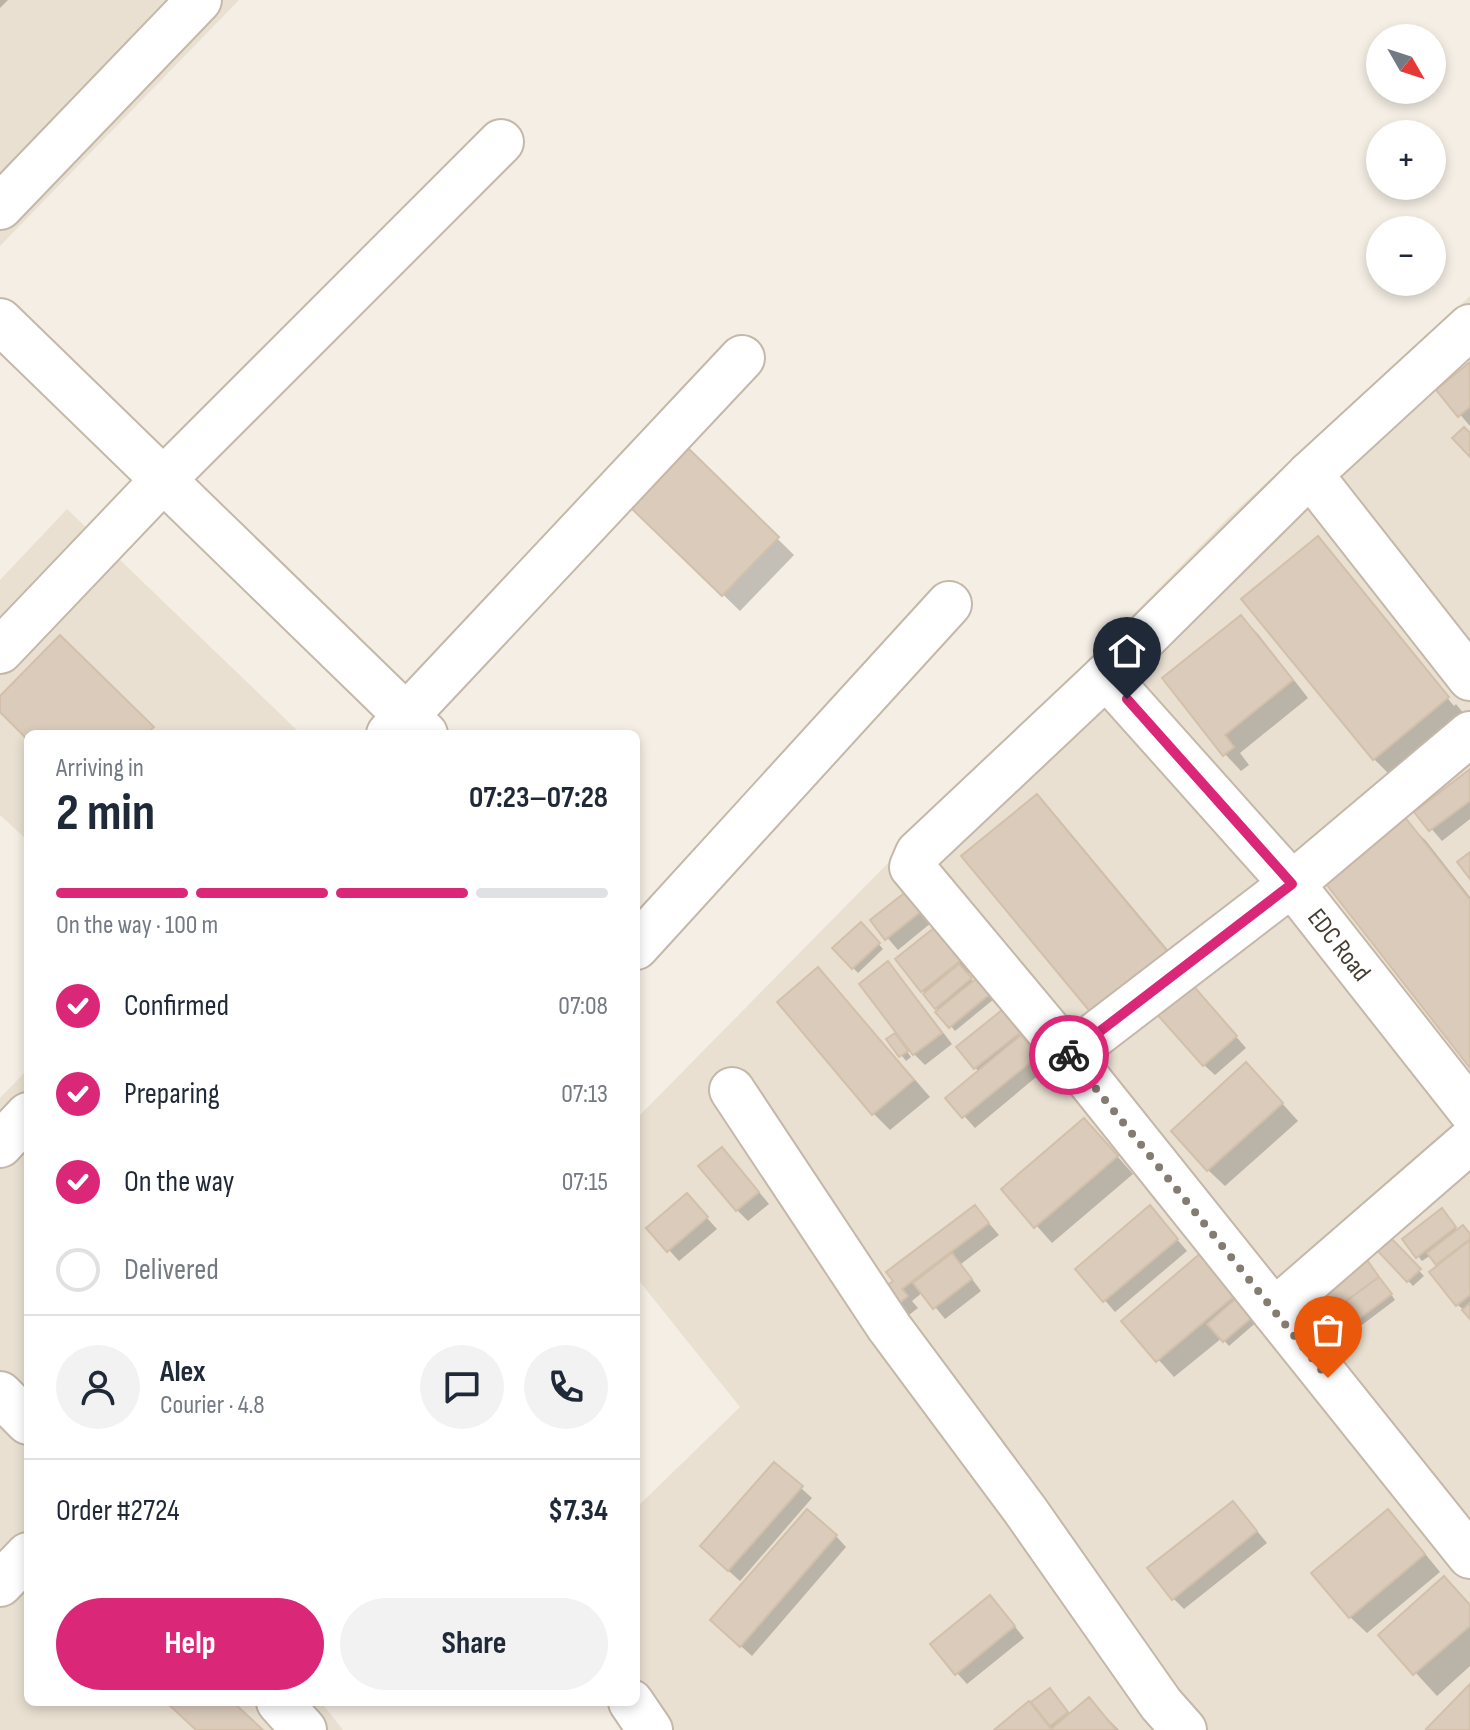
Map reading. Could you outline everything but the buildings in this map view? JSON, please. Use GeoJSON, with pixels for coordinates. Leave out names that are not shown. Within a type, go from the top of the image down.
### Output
{"type":"FeatureCollection","features":[{"type":"Feature","properties":{"kind":"street"},"geometry":{"type":"LineString","coordinates":[[0,207],[199,0]]}},
{"type":"Feature","properties":{"kind":"street"},"geometry":{"type":"LineString","coordinates":[[0,651],[163,480],[501,142]]}},
{"type":"Feature","properties":{"kind":"street"},"geometry":{"type":"LineString","coordinates":[[0,321],[163,480],[407,728],[742,358]]}},
{"type":"Feature","properties":{"kind":"street"},"geometry":{"type":"LineString","coordinates":[[1465,1538],[1274,1311],[1069,1055],[912,867],[918,853],[1106,676],[1310,474],[1470,327]]}},
{"type":"Feature","properties":{"kind":"street"},"geometry":{"type":"LineString","coordinates":[[1310,474],[1470,678]]}},
{"type":"Feature","properties":{"kind":"street"},"geometry":{"type":"LineString","coordinates":[[640,939],[949,604]]}},
{"type":"Feature","properties":{"kind":"street","name":"EDC Road"},"geometry":{"type":"LineString","coordinates":[[1106,676],[1292,884],[1470,1110]]}},
{"type":"Feature","properties":{"kind":"street"},"geometry":{"type":"LineString","coordinates":[[1069,1055],[1292,884],[1470,734]]}},
{"type":"Feature","properties":{"kind":"street"},"geometry":{"type":"LineString","coordinates":[[732,1090],[889,1327],[1025,1510],[1161,1704],[1184,1730]]}},
{"type":"Feature","properties":{"kind":"street"},"geometry":{"type":"LineString","coordinates":[[0,1145],[24,1119]]}},
{"type":"Feature","properties":{"kind":"street"},"geometry":{"type":"LineString","coordinates":[[1274,1311],[1470,1141]]}},
{"type":"Feature","properties":{"kind":"street"},"geometry":{"type":"LineString","coordinates":[[0,1394],[24,1418]]}},
{"type":"Feature","properties":{"kind":"street"},"geometry":{"type":"LineString","coordinates":[[0,1584],[24,1559]]}},
{"type":"Feature","properties":{"kind":"street"},"geometry":{"type":"LineString","coordinates":[[283,1706],[304,1730]]}},
{"type":"Feature","properties":{"kind":"street"},"geometry":{"type":"LineString","coordinates":[[634,1706],[650,1730]]}},
{"type":"Feature","properties":{"kind":"shaded area"},"geometry":{"type":"Polygon","coordinates":[[[0,0],[239,0],[0,246],[0,0]]]}},
{"type":"Feature","properties":{"kind":"shaded area"},"geometry":{"type":"Polygon","coordinates":[[[1470,296],[1470,1730],[669,1730],[640,1696],[640,1504],[740,1407],[640,1282],[640,1115],[1229,517],[1470,296]]]}},
{"type":"Feature","properties":{"kind":"shaded area"},"geometry":{"type":"Polygon","coordinates":[[[67,509],[297,730],[24,730],[24,837],[0,815],[0,580],[67,509]]]}},
{"type":"Feature","properties":{"kind":"shaded area"},"geometry":{"type":"Polygon","coordinates":[[[24,1073],[24,1706],[324,1706],[343,1730],[0,1730],[0,1098],[24,1073]]]}},
{"type":"Feature","properties":{"kind":"way so far"},"geometry":{"type":"LineString","coordinates":[[1069,1055],[1328,1378]]}},
{"type":"Feature","properties":{"kind":"route"},"geometry":{"type":"LineString","coordinates":[[1069,1055],[1292,884],[1127,699]]}}]}
